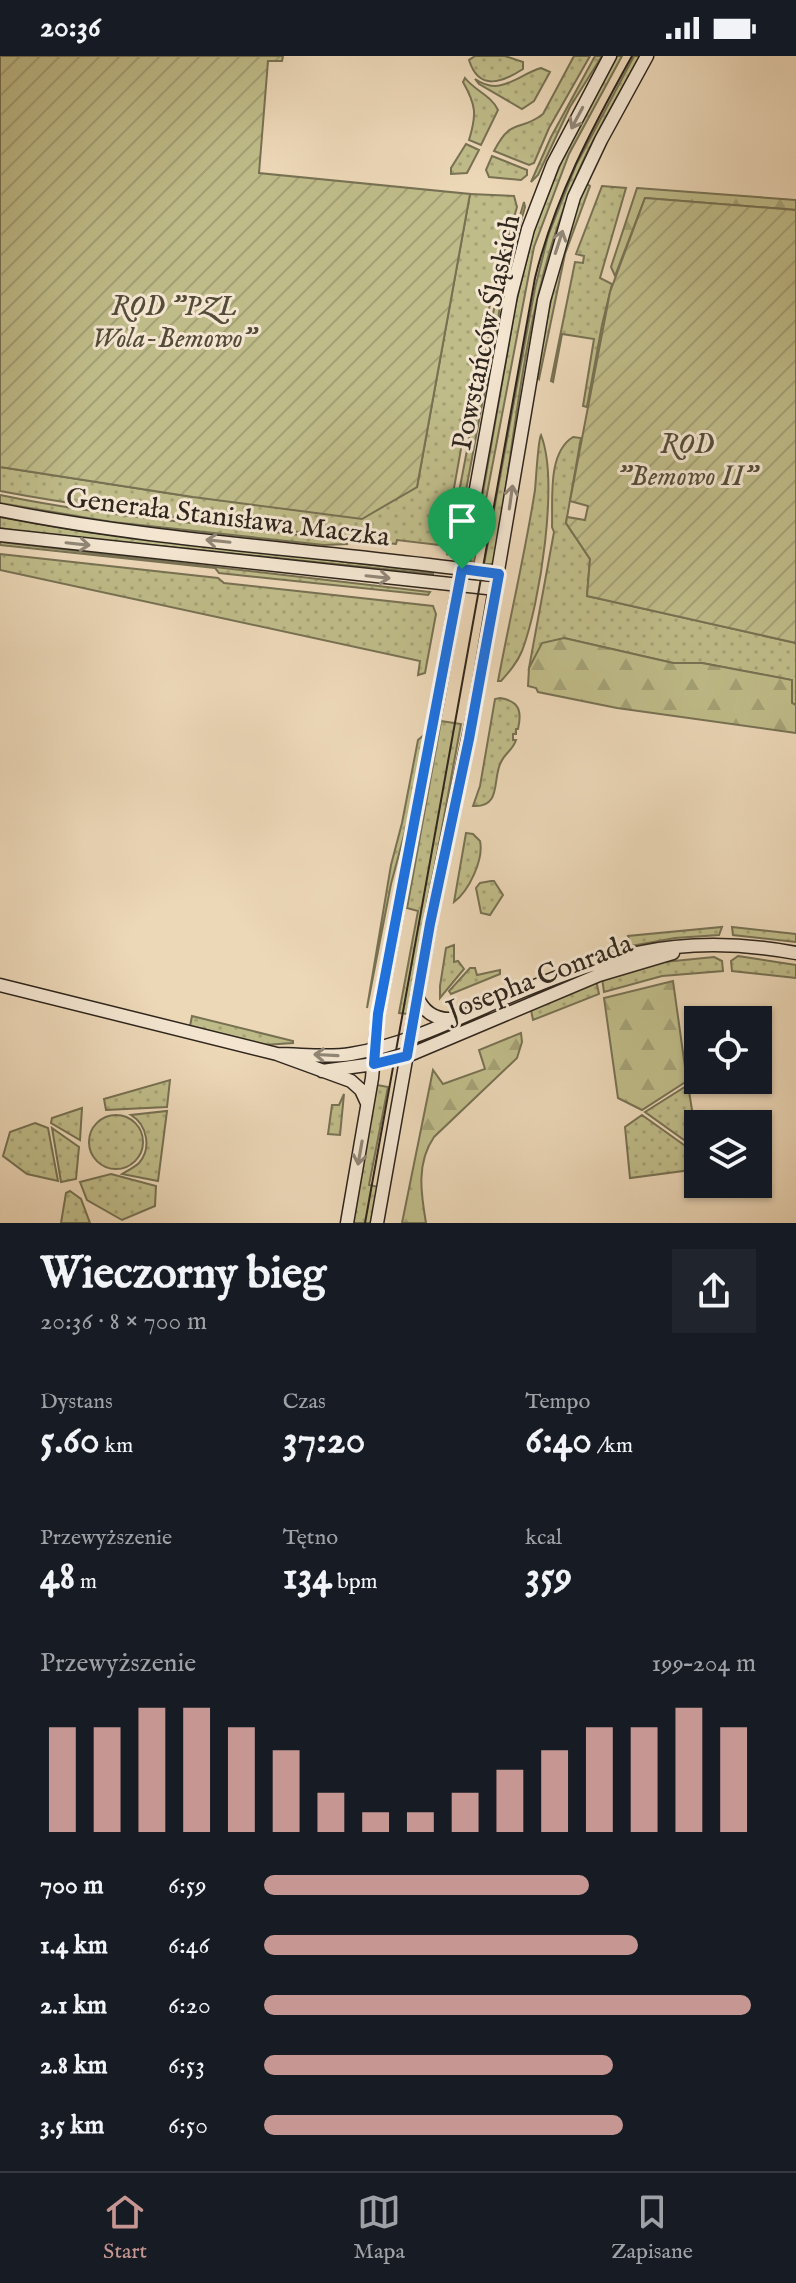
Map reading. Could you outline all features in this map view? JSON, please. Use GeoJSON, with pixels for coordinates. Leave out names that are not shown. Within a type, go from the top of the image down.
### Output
{"type":"FeatureCollection","features":[{"type":"Feature","properties":{"kind":"main road","name":"Powstańców Śląskich"},"geometry":{"type":"LineString","coordinates":[[347,1223],[368,1106],[379,1005],[508,313],[528,229],[553,164],[610,56]]}},
{"type":"Feature","properties":{"kind":"main road","name":"Powstańców Śląskich"},"geometry":{"type":"LineString","coordinates":[[377,1223],[417,996],[499,574],[523,411],[544,300],[574,197],[647,56]]}},
{"type":"Feature","properties":{"kind":"main road","name":"Generała Stanisława Maczka"},"geometry":{"type":"LineString","coordinates":[[0,510],[127,531],[499,574]]}},
{"type":"Feature","properties":{"kind":"main road","name":"Generała Stanisława Maczka"},"geometry":{"type":"LineString","coordinates":[[0,535],[496,589]]}},
{"type":"Feature","properties":{"kind":"main road","name":"Josepha Conrada"},"geometry":{"type":"LineString","coordinates":[[277,1054],[344,1055],[375,1049],[457,1019],[567,972],[625,953],[680,945],[796,953]]}},
{"type":"Feature","properties":{"kind":"main road","name":"Josepha Conrada"},"geometry":{"type":"LineString","coordinates":[[322,1071],[407,1056],[599,975],[671,953],[726,946]]}},
{"type":"Feature","properties":{"kind":"main road"},"geometry":{"type":"LineString","coordinates":[[0,985],[277,1054],[355,1083],[368,1106]]}},
{"type":"Feature","properties":{"kind":"main road"},"geometry":{"type":"LineString","coordinates":[[417,996],[432,1015],[445,1020],[457,1019]]}},
{"type":"Feature","properties":{"kind":"green space","name":"ROD \"PZL Wola-Bemowo\""},"geometry":{"type":"Polygon","coordinates":[[[0,56],[283,56],[282,61],[268,61],[259,173],[470,194],[417,487],[362,519],[0,467],[0,56]]]}},
{"type":"Feature","properties":{"kind":"green space"},"geometry":{"type":"Polygon","coordinates":[[[475,56],[505,56],[523,62],[523,69],[508,78],[485,80],[473,70],[469,60],[475,56]]]}},
{"type":"Feature","properties":{"kind":"green space"},"geometry":{"type":"Polygon","coordinates":[[[574,56],[590,56],[549,128],[534,163],[529,165],[494,151],[511,129],[543,114],[574,56]]]}},
{"type":"Feature","properties":{"kind":"green space"},"geometry":{"type":"Polygon","coordinates":[[[595,56],[602,56],[570,107],[538,175],[531,182],[551,137],[595,56]]]}},
{"type":"Feature","properties":{"kind":"green space"},"geometry":{"type":"Polygon","coordinates":[[[617,56],[622,56],[569,154],[534,247],[474,562],[471,561],[516,303],[534,230],[566,150],[617,56]]]}},
{"type":"Feature","properties":{"kind":"green space"},"geometry":{"type":"Polygon","coordinates":[[[634,56],[640,56],[603,122],[570,192],[542,279],[523,369],[497,551],[493,564],[484,564],[535,288],[548,236],[576,165],[634,56]]]}},
{"type":"Feature","properties":{"kind":"green space"},"geometry":{"type":"Polygon","coordinates":[[[541,68],[550,72],[534,101],[522,109],[475,79],[484,84],[501,85],[541,68]]]}},
{"type":"Feature","properties":{"kind":"green space"},"geometry":{"type":"Polygon","coordinates":[[[465,78],[498,110],[481,145],[469,140],[474,110],[463,82],[465,78]]]}},
{"type":"Feature","properties":{"kind":"green space"},"geometry":{"type":"Polygon","coordinates":[[[466,144],[479,150],[467,173],[451,174],[451,168],[466,144]]]}},
{"type":"Feature","properties":{"kind":"green space"},"geometry":{"type":"Polygon","coordinates":[[[492,156],[527,170],[527,175],[521,180],[489,177],[486,170],[492,156]]]}},
{"type":"Feature","properties":{"kind":"green space"},"geometry":{"type":"Polygon","coordinates":[[[586,183],[590,186],[565,254],[539,379],[537,376],[550,303],[569,230],[586,183]]]}},
{"type":"Feature","properties":{"kind":"green space"},"geometry":{"type":"Polygon","coordinates":[[[602,186],[626,188],[600,278],[612,284],[587,407],[583,406],[594,339],[562,334],[551,381],[575,262],[583,263],[584,256],[576,254],[602,186]]]}},
{"type":"Feature","properties":{"kind":"green space"},"geometry":{"type":"Polygon","coordinates":[[[637,188],[796,200],[796,210],[645,198],[615,276],[611,267],[637,188]]]}},
{"type":"Feature","properties":{"kind":"green space"},"geometry":{"type":"Polygon","coordinates":[[[470,194],[514,196],[517,207],[491,297],[445,538],[439,545],[397,540],[396,544],[198,520],[0,491],[0,467],[193,497],[417,487],[470,194]]]}},
{"type":"Feature","properties":{"kind":"green space","name":"ROD \"Bemowo II\""},"geometry":{"type":"Polygon","coordinates":[[[645,198],[796,210],[796,643],[587,596],[590,559],[566,523],[567,517],[585,520],[588,506],[570,501],[610,292],[645,198]]]}},
{"type":"Feature","properties":{"kind":"green space"},"geometry":{"type":"Polygon","coordinates":[[[524,202],[502,287],[493,364],[483,399],[456,544],[447,555],[497,293],[524,202]]]}},
{"type":"Feature","properties":{"kind":"green space"},"geometry":{"type":"Polygon","coordinates":[[[541,435],[546,456],[548,511],[541,574],[522,651],[510,671],[498,681],[531,514],[541,435]]]}},
{"type":"Feature","properties":{"kind":"green space"},"geometry":{"type":"Polygon","coordinates":[[[573,437],[581,438],[566,523],[590,559],[587,596],[796,643],[796,705],[792,703],[791,680],[702,663],[673,663],[564,638],[529,668],[554,532],[552,491],[555,465],[565,444],[573,437]]]}},
{"type":"Feature","properties":{"kind":"green space"},"geometry":{"type":"Polygon","coordinates":[[[0,495],[130,516],[346,541],[347,544],[324,545],[112,522],[0,503],[0,495]]]}},
{"type":"Feature","properties":{"kind":"green space"},"geometry":{"type":"Polygon","coordinates":[[[0,517],[86,532],[433,574],[31,533],[0,528],[0,517]]]}},
{"type":"Feature","properties":{"kind":"green space"},"geometry":{"type":"Polygon","coordinates":[[[0,542],[430,592],[428,595],[219,573],[215,568],[0,545],[0,542]]]}},
{"type":"Feature","properties":{"kind":"green space"},"geometry":{"type":"Polygon","coordinates":[[[0,554],[433,606],[436,614],[425,673],[418,675],[420,661],[0,570],[0,554]]]}},
{"type":"Feature","properties":{"kind":"green space"},"geometry":{"type":"Polygon","coordinates":[[[564,638],[673,663],[702,663],[792,680],[796,733],[617,708],[538,692],[536,688],[528,686],[529,668],[542,643],[564,638]]]}},
{"type":"Feature","properties":{"kind":"green space"},"geometry":{"type":"Polygon","coordinates":[[[500,698],[518,708],[518,729],[513,734],[513,740],[516,740],[498,769],[492,797],[482,805],[473,806],[480,786],[495,699],[500,698]]]}},
{"type":"Feature","properties":{"kind":"green space"},"geometry":{"type":"Polygon","coordinates":[[[441,721],[461,724],[408,1014],[399,1013],[418,911],[407,908],[441,721]]]}},
{"type":"Feature","properties":{"kind":"green space"},"geometry":{"type":"Polygon","coordinates":[[[424,735],[424,751],[391,884],[367,1008],[391,865],[418,740],[424,735]]]}},
{"type":"Feature","properties":{"kind":"green space"},"geometry":{"type":"Polygon","coordinates":[[[466,833],[473,834],[480,841],[480,857],[470,883],[454,902],[466,833]]]}},
{"type":"Feature","properties":{"kind":"green space"},"geometry":{"type":"Polygon","coordinates":[[[494,881],[503,895],[490,915],[481,913],[476,888],[480,883],[494,881]]]}},
{"type":"Feature","properties":{"kind":"green space"},"geometry":{"type":"Polygon","coordinates":[[[722,927],[719,935],[675,938],[631,946],[628,936],[722,927]]]}},
{"type":"Feature","properties":{"kind":"green space"},"geometry":{"type":"Polygon","coordinates":[[[732,927],[796,934],[796,942],[733,935],[732,927]]]}},
{"type":"Feature","properties":{"kind":"green space"},"geometry":{"type":"Polygon","coordinates":[[[454,945],[454,962],[458,961],[464,969],[440,998],[446,948],[454,945]]]}},
{"type":"Feature","properties":{"kind":"green space"},"geometry":{"type":"Polygon","coordinates":[[[738,956],[796,965],[796,978],[732,971],[731,961],[738,956]]]}},
{"type":"Feature","properties":{"kind":"green space"},"geometry":{"type":"Polygon","coordinates":[[[714,957],[722,961],[723,971],[662,976],[604,992],[602,978],[664,962],[714,957]]]}},
{"type":"Feature","properties":{"kind":"green space"},"geometry":{"type":"Polygon","coordinates":[[[470,968],[475,968],[477,975],[500,970],[500,974],[451,994],[449,991],[470,968]]]}},
{"type":"Feature","properties":{"kind":"green space"},"geometry":{"type":"Polygon","coordinates":[[[596,980],[599,994],[533,1020],[531,1010],[596,980]]]}},
{"type":"Feature","properties":{"kind":"green space"},"geometry":{"type":"Polygon","coordinates":[[[673,981],[684,1060],[684,1083],[642,1110],[618,1098],[604,998],[673,981]]]}},
{"type":"Feature","properties":{"kind":"green space"},"geometry":{"type":"Polygon","coordinates":[[[192,1016],[293,1043],[264,1045],[190,1026],[192,1016]]]}},
{"type":"Feature","properties":{"kind":"green space"},"geometry":{"type":"Polygon","coordinates":[[[521,1033],[522,1042],[517,1058],[434,1137],[428,1147],[421,1179],[426,1223],[402,1223],[433,1070],[443,1084],[485,1069],[479,1050],[521,1033]]]}},
{"type":"Feature","properties":{"kind":"green space"},"geometry":{"type":"Polygon","coordinates":[[[170,1080],[167,1107],[106,1110],[104,1099],[170,1080]]]}},
{"type":"Feature","properties":{"kind":"green space"},"geometry":{"type":"Polygon","coordinates":[[[377,1085],[388,1087],[369,1185],[379,1187],[372,1223],[352,1223],[377,1085]]]}},
{"type":"Feature","properties":{"kind":"green space"},"geometry":{"type":"Polygon","coordinates":[[[684,1088],[684,1094],[689,1094],[692,1110],[684,1110],[684,1140],[645,1112],[684,1088]]]}},
{"type":"Feature","properties":{"kind":"green space"},"geometry":{"type":"Polygon","coordinates":[[[344,1094],[340,1135],[328,1134],[332,1105],[339,1105],[344,1094]]]}},
{"type":"Feature","properties":{"kind":"green space"},"geometry":{"type":"Polygon","coordinates":[[[82,1108],[80,1140],[51,1123],[52,1118],[82,1108]]]}},
{"type":"Feature","properties":{"kind":"green space"},"geometry":{"type":"Polygon","coordinates":[[[167,1111],[158,1181],[122,1174],[139,1163],[145,1151],[144,1131],[131,1115],[167,1111]]]}},
{"type":"Feature","properties":{"kind":"green space"},"geometry":{"type":"Polygon","coordinates":[[[116,1115],[135,1123],[143,1142],[135,1161],[116,1169],[97,1161],[89,1142],[97,1123],[116,1115]]]}},
{"type":"Feature","properties":{"kind":"green space"},"geometry":{"type":"Polygon","coordinates":[[[642,1115],[684,1145],[684,1171],[630,1178],[625,1127],[642,1115]]]}},
{"type":"Feature","properties":{"kind":"green space"},"geometry":{"type":"Polygon","coordinates":[[[35,1123],[48,1128],[58,1181],[27,1174],[3,1156],[10,1132],[35,1123]]]}},
{"type":"Feature","properties":{"kind":"green space"},"geometry":{"type":"Polygon","coordinates":[[[52,1128],[79,1147],[76,1179],[61,1182],[52,1128]]]}},
{"type":"Feature","properties":{"kind":"green space"},"geometry":{"type":"Polygon","coordinates":[[[111,1174],[156,1186],[155,1206],[122,1220],[87,1200],[80,1182],[111,1174]]]}},
{"type":"Feature","properties":{"kind":"green space"},"geometry":{"type":"Polygon","coordinates":[[[70,1191],[81,1199],[90,1223],[61,1223],[66,1193],[70,1191]]]}},
{"type":"Feature","properties":{"kind":"tram line"},"geometry":{"type":"LineString","coordinates":[[365,1223],[535,278],[564,191],[632,56]]}},
{"type":"Feature","properties":{"kind":"route"},"geometry":{"type":"LineString","coordinates":[[462,569],[499,574],[407,1056],[374,1064],[378,1014],[405,862],[462,569]]}}]}
